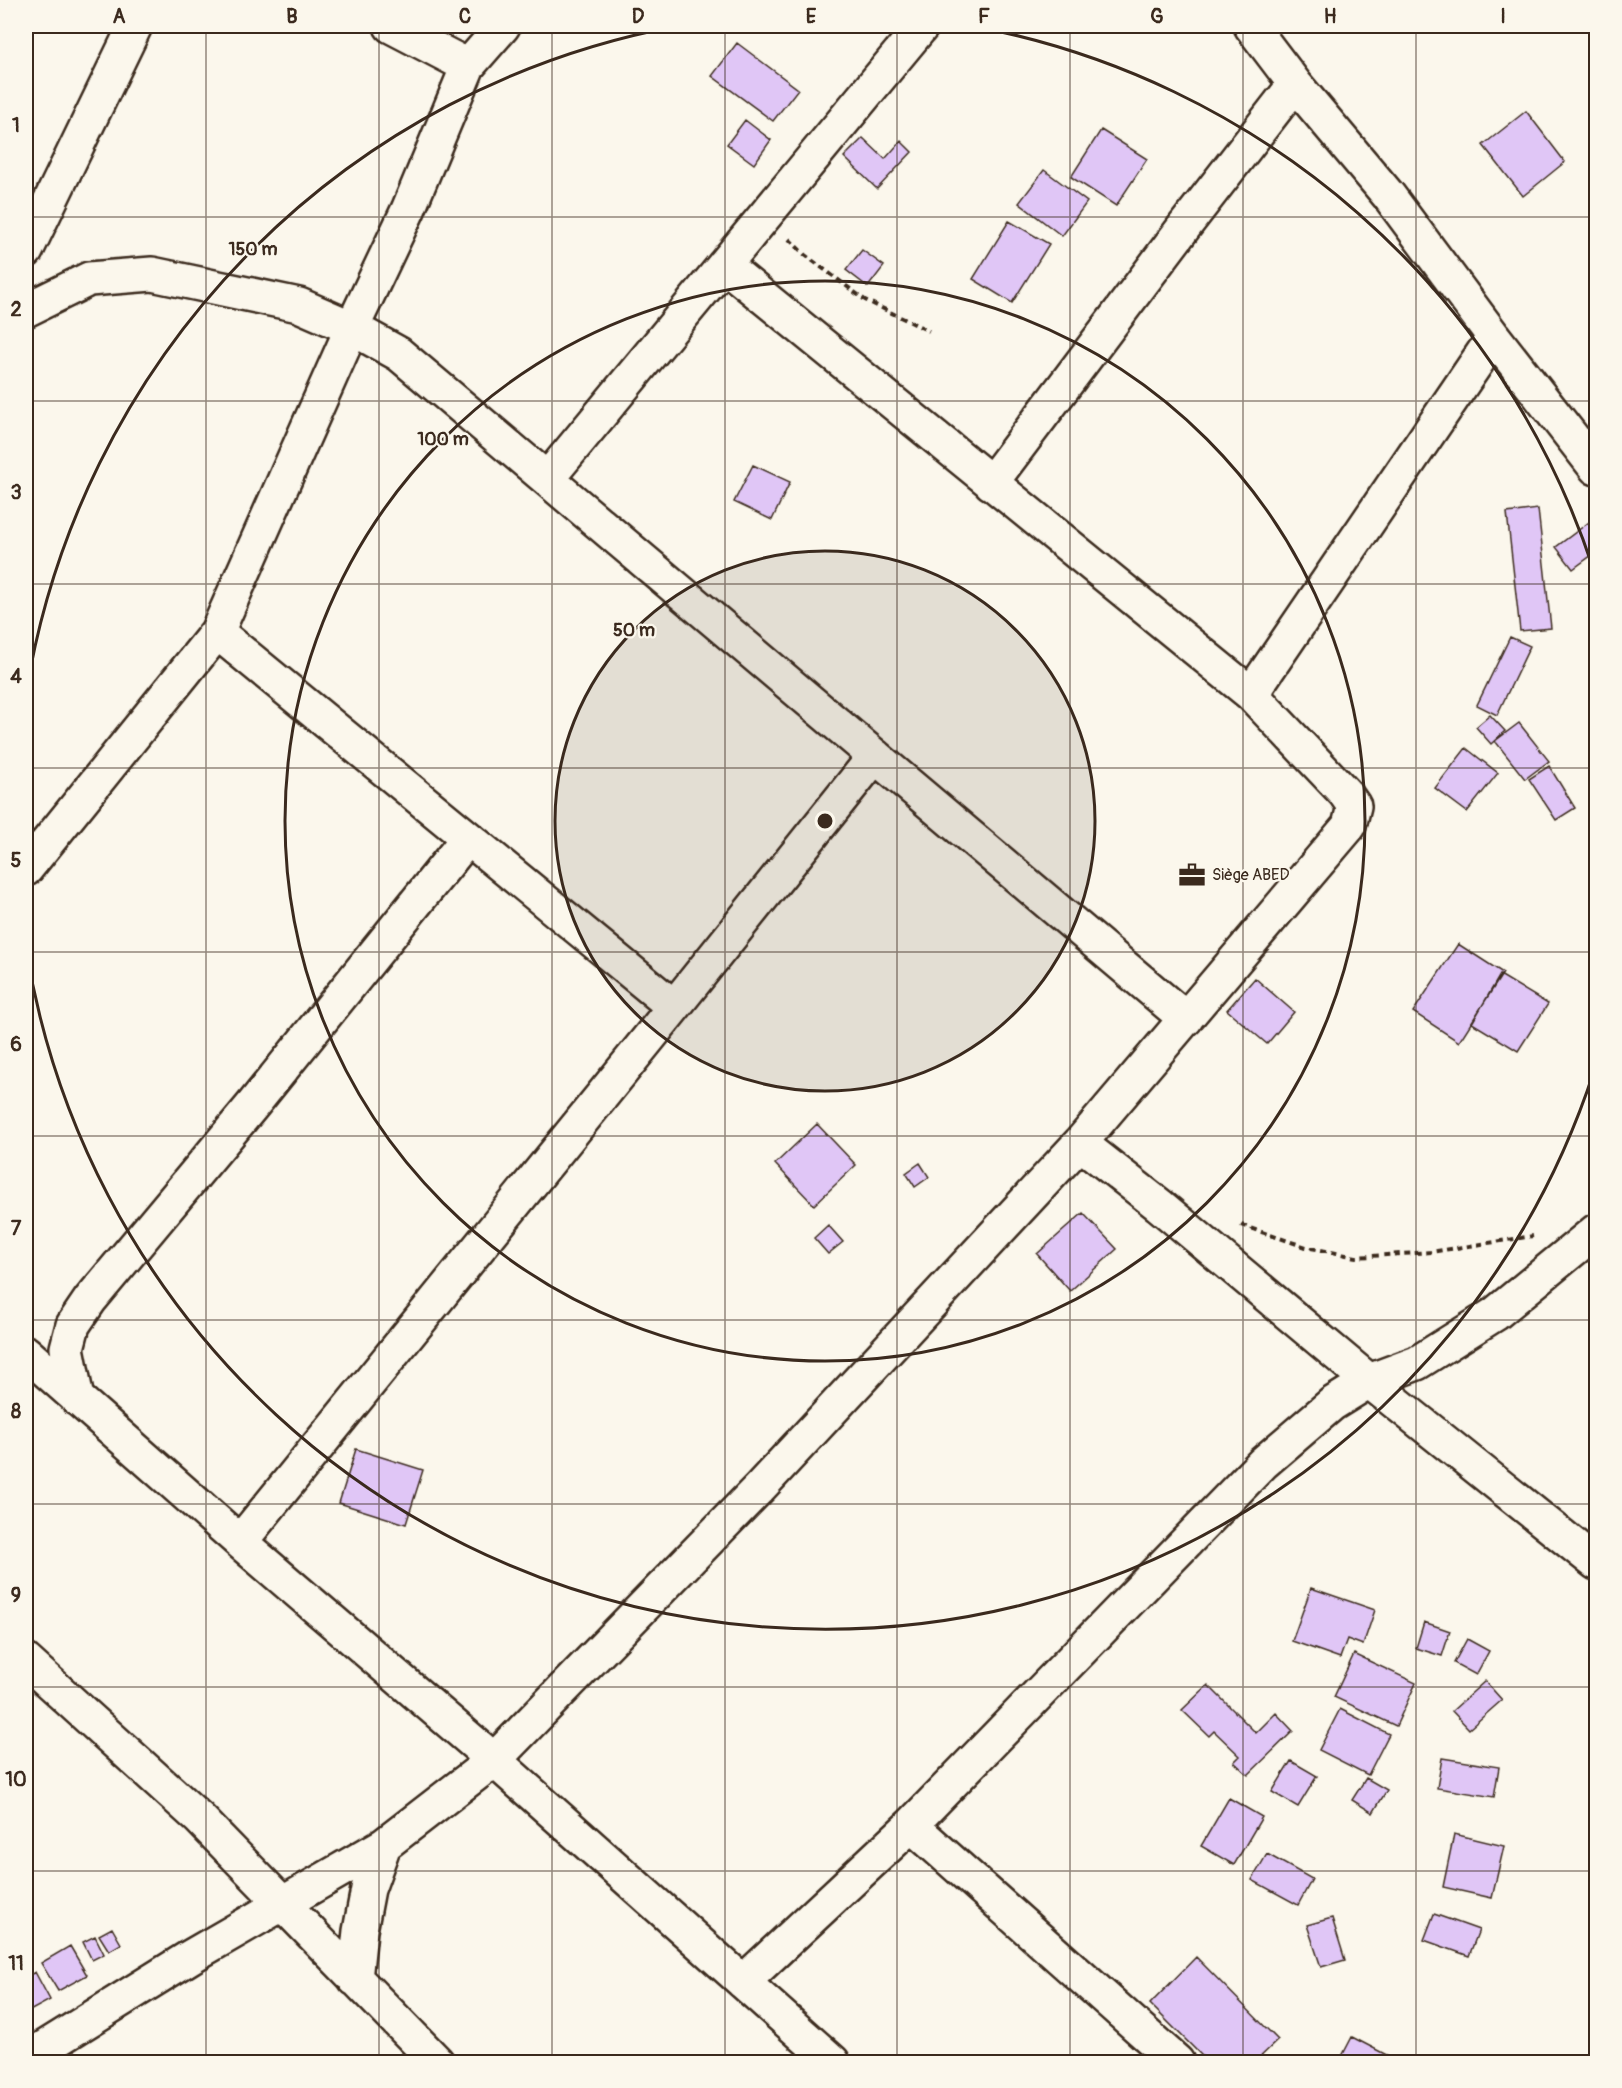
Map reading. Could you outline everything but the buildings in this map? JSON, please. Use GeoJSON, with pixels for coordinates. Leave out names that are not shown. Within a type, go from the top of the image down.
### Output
{"type":"FeatureCollection","features":[{"type":"Feature","properties":{"kind":"street"},"geometry":{"type":"LineString","coordinates":[[26,251],[135,26]]}},
{"type":"Feature","properties":{"kind":"street"},"geometry":{"type":"LineString","coordinates":[[391,26],[468,66]]}},
{"type":"Feature","properties":{"kind":"street"},"geometry":{"type":"LineString","coordinates":[[26,869],[217,632],[351,328],[408,210],[468,66],[503,26]]}},
{"type":"Feature","properties":{"kind":"street"},"geometry":{"type":"LineString","coordinates":[[547,479],[922,26]]}},
{"type":"Feature","properties":{"kind":"street"},"geometry":{"type":"LineString","coordinates":[[1251,26],[1295,84],[1389,196],[1494,337],[1596,468]]}},
{"type":"Feature","properties":{"kind":"street"},"geometry":{"type":"LineString","coordinates":[[991,483],[1295,84]]}},
{"type":"Feature","properties":{"kind":"street"},"geometry":{"type":"LineString","coordinates":[[26,2059],[384,1845],[494,1760],[761,1486],[1080,1143],[1349,826],[1354,806],[1345,793],[1251,694],[724,266]]}},
{"type":"Feature","properties":{"kind":"street"},"geometry":{"type":"LineString","coordinates":[[26,310],[89,279],[152,274],[299,305],[351,328],[399,354],[1186,1019]]}},
{"type":"Feature","properties":{"kind":"street"},"geometry":{"type":"LineString","coordinates":[[1251,694],[1494,337]]}},
{"type":"Feature","properties":{"kind":"street"},"geometry":{"type":"LineString","coordinates":[[217,632],[674,1007]]}},
{"type":"Feature","properties":{"kind":"street"},"geometry":{"type":"LineString","coordinates":[[240,1542],[875,756]]}},
{"type":"Feature","properties":{"kind":"street"},"geometry":{"type":"LineString","coordinates":[[77,1399],[67,1348],[73,1325],[90,1300],[252,1106],[468,838]]}},
{"type":"Feature","properties":{"kind":"street"},"geometry":{"type":"LineString","coordinates":[[1080,1143],[1159,1205],[1369,1381],[1596,1563]]}},
{"type":"Feature","properties":{"kind":"street"},"geometry":{"type":"LineString","coordinates":[[743,1982],[911,1825],[1263,1463],[1332,1404],[1369,1381],[1417,1363],[1495,1314],[1596,1231]]}},
{"type":"Feature","properties":{"kind":"street"},"geometry":{"type":"LineString","coordinates":[[26,1353],[240,1542],[494,1760],[833,2062]]}},
{"type":"Feature","properties":{"kind":"street"},"geometry":{"type":"LineString","coordinates":[[26,1661],[199,1818],[437,2062]]}},
{"type":"Feature","properties":{"kind":"street"},"geometry":{"type":"LineString","coordinates":[[911,1825],[1177,2062]]}},
{"type":"Feature","properties":{"kind":"street"},"geometry":{"type":"LineString","coordinates":[[355,1979],[360,1931],[368,1889],[384,1845]]}},
{"type":"Feature","properties":{"kind":"path"},"geometry":{"type":"LineString","coordinates":[[765,215],[806,255],[866,300],[930,332]]}},
{"type":"Feature","properties":{"kind":"path"},"geometry":{"type":"LineString","coordinates":[[1237,1224],[1306,1247],[1356,1257],[1431,1252],[1537,1236]]}},
{"type":"Feature","properties":{"kind":"place","name":"Siège ABED"},"geometry":{"type":"Point","coordinates":[1192,875]}}]}
